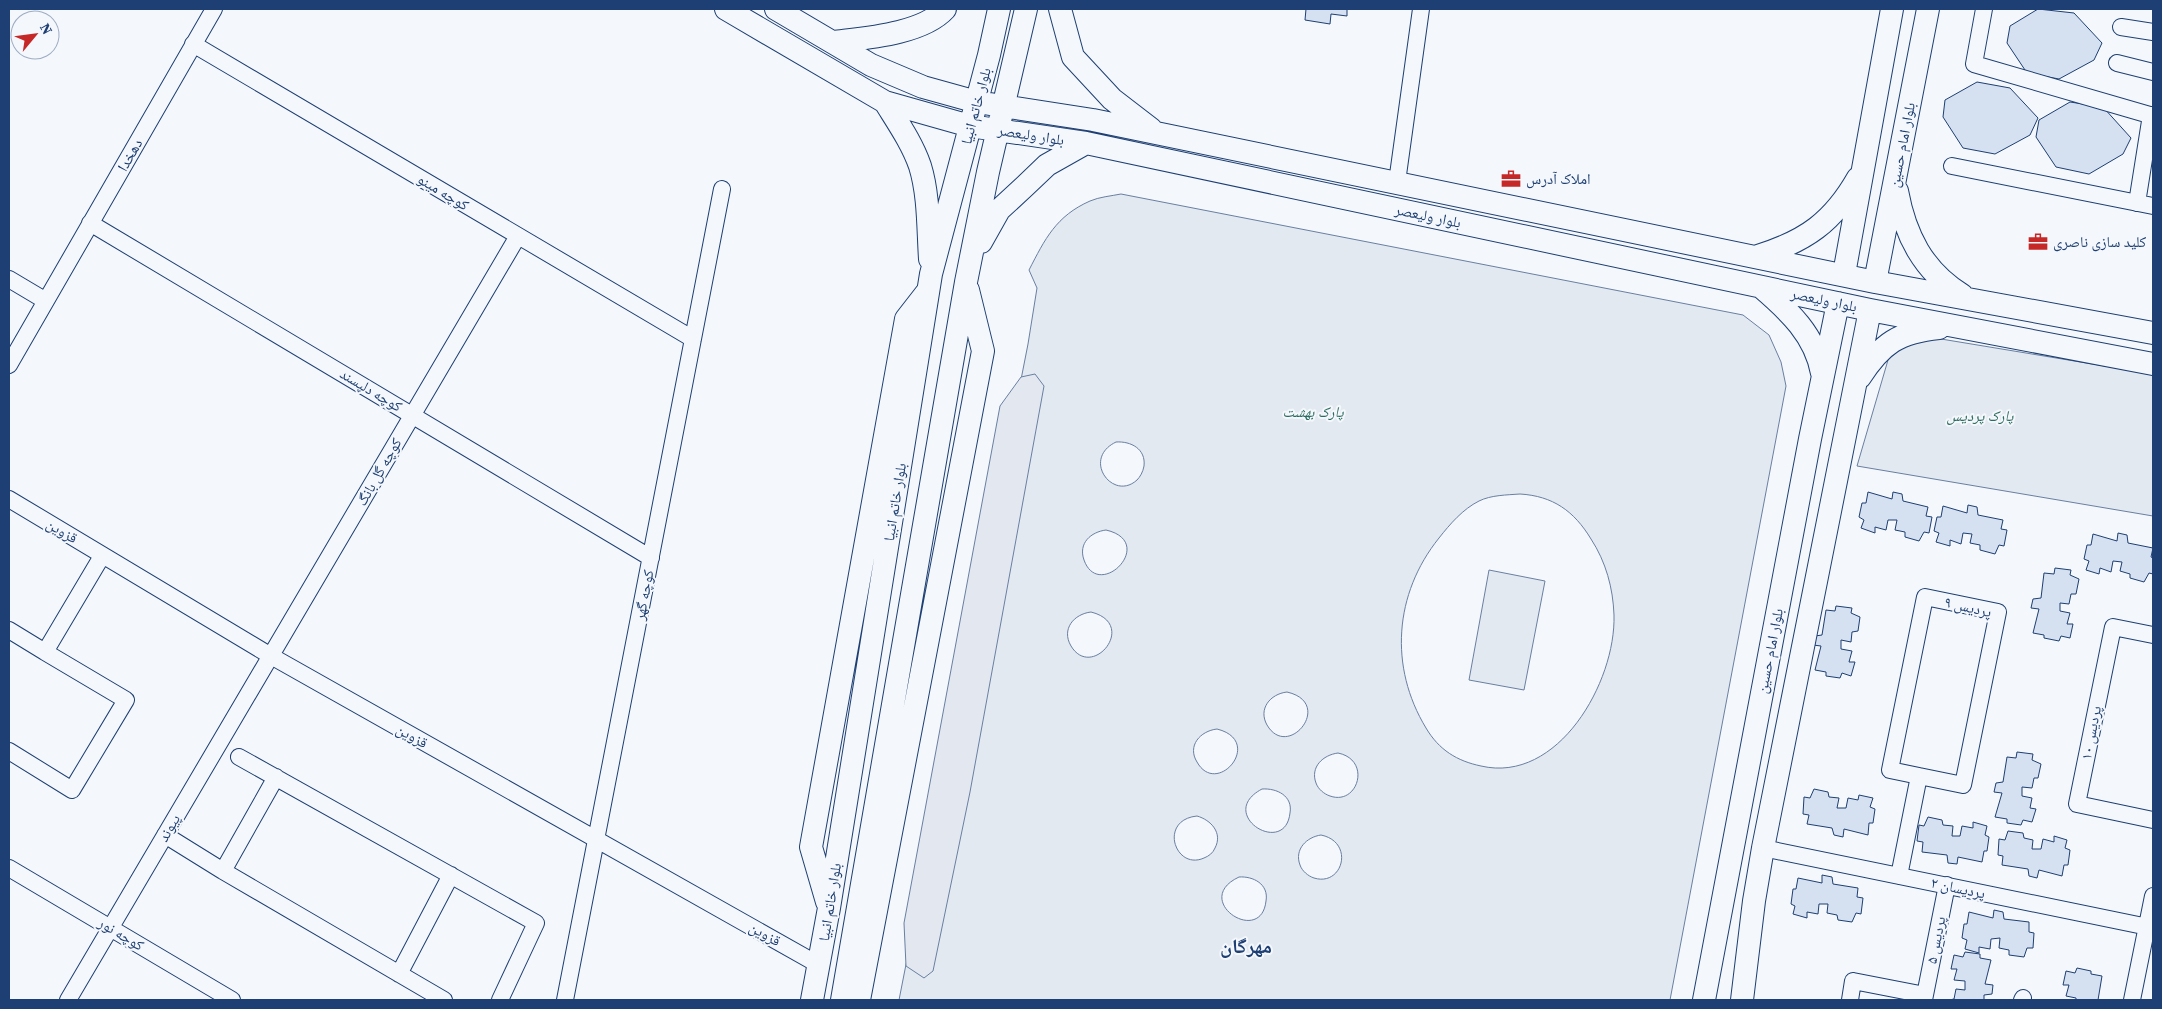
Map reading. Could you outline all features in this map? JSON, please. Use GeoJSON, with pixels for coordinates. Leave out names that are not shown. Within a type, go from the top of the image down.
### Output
{"type":"FeatureCollection","features":[{"type":"Feature","properties":{"kind":"main road","name":"بلوار ولیعصر"},"geometry":{"type":"LineString","coordinates":[[726,9],[885,102],[970,126],[1086,143],[1870,310],[2153,364]]}},
{"type":"Feature","properties":{"kind":"main road","name":"بلوار ولیعصر"},"geometry":{"type":"LineString","coordinates":[[776,9],[876,67],[923,87],[976,102],[1093,120],[1844,274],[1875,282],[2153,333]]}},
{"type":"Feature","properties":{"kind":"main road"},"geometry":{"type":"LineString","coordinates":[[834,42],[876,37],[908,30],[940,14],[945,9]]}},
{"type":"Feature","properties":{"kind":"main road","name":"بلوار خاتم انبیا"},"geometry":{"type":"LineString","coordinates":[[812,998],[829,908],[932,275],[999,9]]}},
{"type":"Feature","properties":{"kind":"main road","name":"بلوار خاتم انبیا"},"geometry":{"type":"LineString","coordinates":[[842,1000],[969,270],[998,130],[1026,9]]}},
{"type":"Feature","properties":{"kind":"main road"},"geometry":{"type":"LineString","coordinates":[[1060,9],[1073,57],[1112,99],[1156,133]]}},
{"type":"Feature","properties":{"kind":"main road"},"geometry":{"type":"LineString","coordinates":[[1844,274],[1892,9]]}},
{"type":"Feature","properties":{"kind":"main road","name":"بلوار امام حسین"},"geometry":{"type":"LineString","coordinates":[[1875,282],[1928,9]]}},
{"type":"Feature","properties":{"kind":"main road"},"geometry":{"type":"LineString","coordinates":[[863,89],[872,84],[876,76],[876,67]]}},
{"type":"Feature","properties":{"kind":"main road"},"geometry":{"type":"LineString","coordinates":[[885,102],[907,137],[920,167],[927,206],[932,275]]}},
{"type":"Feature","properties":{"kind":"main road"},"geometry":{"type":"LineString","coordinates":[[859,1000],[983,351],[969,270],[999,210],[1047,165],[1086,143]]}},
{"type":"Feature","properties":{"kind":"main road"},"geometry":{"type":"LineString","coordinates":[[1757,257],[1797,242],[1819,227],[1839,206],[1863,169]]}},
{"type":"Feature","properties":{"kind":"main road"},"geometry":{"type":"LineString","coordinates":[[1895,180],[1906,229],[1918,254],[1937,276],[1968,298]]}},
{"type":"Feature","properties":{"kind":"main road"},"geometry":{"type":"LineString","coordinates":[[829,908],[811,847],[906,319],[932,275],[948,258],[958,260],[969,270]]}},
{"type":"Feature","properties":{"kind":"main road"},"geometry":{"type":"LineString","coordinates":[[1761,286],[1794,316],[1819,357],[1823,376]]}},
{"type":"Feature","properties":{"kind":"main road","name":"بلوار امام حسین"},"geometry":{"type":"LineString","coordinates":[[1704,1000],[1838,303]]}},
{"type":"Feature","properties":{"kind":"main road","name":"بلوار امام حسین"},"geometry":{"type":"LineString","coordinates":[[1742,1000],[1754,901],[1763,848],[1870,310]]}},
{"type":"Feature","properties":{"kind":"main road"},"geometry":{"type":"LineString","coordinates":[[1854,386],[1870,361],[1887,344],[1910,333],[1956,326]]}},
{"type":"Feature","properties":{"kind":"main road"},"geometry":{"type":"LineString","coordinates":[[877,609],[910,616]]}},
{"type":"Feature","properties":{"kind":"main road"},"geometry":{"type":"LineString","coordinates":[[1723,900],[1754,901]]}},
{"type":"Feature","properties":{"kind":"street","name":"دهخدا"},"geometry":{"type":"LineString","coordinates":[[9,365],[214,9]]}},
{"type":"Feature","properties":{"kind":"street"},"geometry":{"type":"LineString","coordinates":[[1397,182],[1421,9]]}},
{"type":"Feature","properties":{"kind":"street"},"geometry":{"type":"LineString","coordinates":[[1984,9],[1974,64],[2152,116],[2137,203]]}},
{"type":"Feature","properties":{"kind":"street"},"geometry":{"type":"LineString","coordinates":[[2121,27],[2153,32]]}},
{"type":"Feature","properties":{"kind":"street","name":"کوچه مینو"},"geometry":{"type":"LineString","coordinates":[[193,44],[693,339]]}},
{"type":"Feature","properties":{"kind":"street"},"geometry":{"type":"LineString","coordinates":[[2117,63],[2153,72]]}},
{"type":"Feature","properties":{"kind":"street"},"geometry":{"type":"LineString","coordinates":[[1952,166],[2153,206]]}},
{"type":"Feature","properties":{"kind":"street","name":"کوچه گهر"},"geometry":{"type":"LineString","coordinates":[[565,1000],[722,189]]}},
{"type":"Feature","properties":{"kind":"street","name":"کوچه دلپسند"},"geometry":{"type":"LineString","coordinates":[[90,223],[651,558]]}},
{"type":"Feature","properties":{"kind":"street","name":"کوچه گل بانگ"},"geometry":{"type":"LineString","coordinates":[[271,656],[518,236]]}},
{"type":"Feature","properties":{"kind":"street"},"geometry":{"type":"LineString","coordinates":[[9,279],[46,300]]}},
{"type":"Feature","properties":{"kind":"street","name":"قزوین"},"geometry":{"type":"LineString","coordinates":[[9,499],[271,656],[819,965]]}},
{"type":"Feature","properties":{"kind":"street"},"geometry":{"type":"LineString","coordinates":[[45,652],[102,556]]}},
{"type":"Feature","properties":{"kind":"street","name":"پردیس ۹"},"geometry":{"type":"LineString","coordinates":[[1925,597],[1998,612],[1963,785],[1919,776],[1890,770],[1925,597]]}},
{"type":"Feature","properties":{"kind":"street","name":"پردیس ۱۰"},"geometry":{"type":"LineString","coordinates":[[2153,635],[2113,627],[2077,804],[2153,820]]}},
{"type":"Feature","properties":{"kind":"street"},"geometry":{"type":"LineString","coordinates":[[9,630],[126,700],[72,790],[9,751]]}},
{"type":"Feature","properties":{"kind":"street","name":"پیوند"},"geometry":{"type":"LineString","coordinates":[[68,1000],[271,656]]}},
{"type":"Feature","properties":{"kind":"street"},"geometry":{"type":"LineString","coordinates":[[239,757],[536,923],[500,1000]]}},
{"type":"Feature","properties":{"kind":"street"},"geometry":{"type":"LineString","coordinates":[[1899,876],[1919,776]]}},
{"type":"Feature","properties":{"kind":"street"},"geometry":{"type":"LineString","coordinates":[[223,871],[276,777]]}},
{"type":"Feature","properties":{"kind":"street"},"geometry":{"type":"LineString","coordinates":[[165,835],[444,1000]]}},
{"type":"Feature","properties":{"kind":"street","name":"پردیسان ۲"},"geometry":{"type":"LineString","coordinates":[[1763,848],[2150,927]]}},
{"type":"Feature","properties":{"kind":"street","name":"کوچه نور"},"geometry":{"type":"LineString","coordinates":[[9,868],[232,1000]]}},
{"type":"Feature","properties":{"kind":"street"},"geometry":{"type":"LineString","coordinates":[[399,974],[451,875]]}},
{"type":"Feature","properties":{"kind":"street","name":"پردیس ۵"},"geometry":{"type":"LineString","coordinates":[[1850,1000],[1853,981],[1925,998],[1947,886]]}},
{"type":"Feature","properties":{"kind":"street"},"geometry":{"type":"LineString","coordinates":[[2132,1000],[2150,927],[2153,896]]}},
{"type":"Feature","properties":{"kind":"green space","name":"پارک بهشت"},"geometry":{"type":"Polygon","coordinates":[[[1121,194],[1743,315],[1769,335],[1781,362],[1786,386],[1670,1000],[899,1000],[1028,344],[1037,288],[1029,270],[1046,238],[1068,214],[1090,201],[1121,194]],[[1116,442],[1106,449],[1101,458],[1104,476],[1119,486],[1128,485],[1137,480],[1144,466],[1143,455],[1140,451],[1132,445],[1122,442],[1116,442]],[[1532,495],[1494,496],[1473,504],[1457,517],[1424,560],[1413,583],[1405,607],[1402,631],[1402,656],[1406,680],[1414,705],[1426,728],[1437,743],[1456,758],[1472,764],[1509,767],[1535,759],[1557,744],[1577,722],[1593,697],[1605,669],[1612,641],[1614,615],[1612,595],[1605,566],[1584,529],[1570,513],[1552,502],[1532,495]],[[1106,530],[1095,533],[1084,544],[1083,554],[1084,560],[1091,571],[1101,575],[1111,572],[1120,565],[1126,556],[1127,546],[1121,536],[1106,530]],[[1091,612],[1079,616],[1068,628],[1068,640],[1071,646],[1080,655],[1090,657],[1099,654],[1107,647],[1111,637],[1111,627],[1105,618],[1091,612]],[[1287,692],[1271,699],[1267,703],[1264,713],[1267,725],[1276,734],[1286,737],[1295,733],[1303,726],[1307,717],[1307,707],[1301,698],[1287,692]],[[1217,729],[1201,736],[1194,745],[1194,756],[1197,762],[1206,771],[1215,774],[1225,771],[1232,764],[1237,754],[1237,744],[1231,735],[1217,729]],[[1338,753],[1327,756],[1316,767],[1315,777],[1317,785],[1330,796],[1340,797],[1348,794],[1354,789],[1357,781],[1358,772],[1355,764],[1349,757],[1338,753]],[[1262,789],[1250,799],[1246,810],[1249,819],[1256,827],[1267,832],[1277,832],[1285,826],[1290,813],[1289,802],[1283,794],[1273,790],[1262,789]],[[1197,816],[1185,819],[1178,826],[1174,834],[1175,843],[1179,851],[1185,857],[1194,860],[1204,858],[1212,853],[1218,837],[1211,824],[1197,816]],[[1321,835],[1307,841],[1300,849],[1299,854],[1302,869],[1307,875],[1314,878],[1324,879],[1332,876],[1338,870],[1341,862],[1338,846],[1332,839],[1321,835]],[[1239,877],[1226,887],[1222,897],[1225,907],[1232,915],[1242,920],[1253,920],[1261,914],[1266,901],[1265,890],[1259,882],[1244,877],[1239,877]]]}},
{"type":"Feature","properties":{"kind":"green space","name":"پارک پردیس"},"geometry":{"type":"Polygon","coordinates":[[[1929,337],[2153,374],[2153,516],[1857,466],[1888,360],[1903,346],[1929,337]]]}},
{"type":"Feature","properties":{"kind":"green space"},"geometry":{"type":"Polygon","coordinates":[[[1489,570],[1545,581],[1524,690],[1469,680],[1489,570]]]}},
{"type":"Feature","properties":{"kind":"shaded area"},"geometry":{"type":"Polygon","coordinates":[[[1035,374],[1044,386],[970,792],[933,971],[924,978],[906,966],[904,923],[1000,406],[1021,377],[1035,374]]]}},
{"type":"Feature","properties":{"kind":"building"},"geometry":{"type":"Polygon","coordinates":[[[1306,9],[1347,9],[1347,16],[1331,14],[1330,24],[1305,20],[1306,9]]]}},
{"type":"Feature","properties":{"kind":"building"},"geometry":{"type":"Polygon","coordinates":[[[2038,9],[2074,13],[2102,43],[2094,60],[2059,79],[2027,73],[2007,43],[2010,26],[2038,9]]]}},
{"type":"Feature","properties":{"kind":"building"},"geometry":{"type":"Polygon","coordinates":[[[1977,82],[2010,88],[2038,118],[2030,135],[1995,154],[1963,148],[1943,117],[1945,100],[1977,82]]]}},
{"type":"Feature","properties":{"kind":"building"},"geometry":{"type":"Polygon","coordinates":[[[2070,102],[2103,107],[2131,138],[2123,154],[2089,174],[2056,167],[2036,137],[2039,120],[2070,102]]]}},
{"type":"Feature","properties":{"kind":"building"},"geometry":{"type":"Polygon","coordinates":[[[1868,492],[1892,499],[1893,492],[1902,494],[1903,501],[1928,507],[1926,516],[1932,517],[1929,533],[1924,532],[1919,541],[1905,537],[1905,532],[1895,530],[1897,520],[1888,520],[1886,530],[1875,527],[1875,533],[1861,528],[1864,520],[1859,517],[1862,503],[1866,503],[1868,492]]]}},
{"type":"Feature","properties":{"kind":"building"},"geometry":{"type":"Polygon","coordinates":[[[1968,505],[1977,507],[1978,515],[2003,520],[2001,529],[2007,530],[2004,546],[1999,545],[1995,554],[1980,550],[1980,545],[1970,543],[1972,534],[1963,533],[1961,544],[1950,540],[1950,546],[1936,542],[1939,533],[1934,531],[1937,517],[1941,517],[1943,506],[1967,513],[1968,505]]]}},
{"type":"Feature","properties":{"kind":"building"},"geometry":{"type":"Polygon","coordinates":[[[2118,533],[2127,535],[2128,543],[2153,548],[2151,557],[2153,558],[2153,574],[2149,573],[2144,582],[2130,578],[2130,574],[2120,571],[2122,562],[2113,561],[2111,572],[2100,568],[2099,574],[2086,570],[2089,561],[2084,559],[2087,545],[2091,545],[2093,534],[2117,541],[2118,533]]]}},
{"type":"Feature","properties":{"kind":"building"},"geometry":{"type":"Polygon","coordinates":[[[2055,568],[2071,570],[2070,575],[2079,579],[2076,594],[2071,594],[2069,604],[2060,603],[2060,611],[2070,613],[2067,624],[2073,624],[2070,638],[2061,636],[2059,641],[2044,638],[2044,635],[2033,633],[2039,609],[2031,608],[2033,599],[2041,598],[2044,573],[2054,574],[2055,568]]]}},
{"type":"Feature","properties":{"kind":"building"},"geometry":{"type":"Polygon","coordinates":[[[1836,606],[1852,608],[1851,613],[1860,617],[1858,631],[1852,632],[1851,642],[1841,640],[1841,649],[1852,651],[1849,662],[1855,662],[1851,676],[1842,673],[1840,678],[1826,676],[1826,672],[1815,670],[1821,646],[1813,645],[1815,636],[1822,635],[1826,610],[1835,611],[1836,606]]]}},
{"type":"Feature","properties":{"kind":"building"},"geometry":{"type":"Polygon","coordinates":[[[2017,752],[2033,754],[2032,760],[2041,764],[2038,778],[2034,778],[2032,788],[2022,787],[2022,796],[2032,798],[2030,808],[2036,809],[2032,822],[2023,820],[2021,825],[2007,823],[2007,819],[1995,817],[2002,793],[1994,792],[1996,783],[2003,782],[2007,757],[2016,758],[2017,752]]]}},
{"type":"Feature","properties":{"kind":"building"},"geometry":{"type":"Polygon","coordinates":[[[1814,789],[1828,792],[1829,797],[1839,798],[1837,808],[1846,808],[1848,798],[1858,800],[1859,795],[1873,798],[1870,807],[1875,809],[1873,823],[1869,823],[1868,835],[1844,829],[1843,837],[1834,835],[1832,828],[1807,824],[1809,815],[1803,814],[1804,797],[1810,798],[1814,789]]]}},
{"type":"Feature","properties":{"kind":"building"},"geometry":{"type":"Polygon","coordinates":[[[1928,817],[1942,820],[1943,825],[1953,826],[1952,836],[1960,836],[1962,826],[1973,828],[1973,822],[1987,826],[1985,835],[1989,837],[1987,851],[1984,851],[1982,862],[1958,857],[1957,864],[1948,863],[1947,855],[1922,852],[1923,842],[1917,841],[1919,825],[1924,826],[1928,817]]]}},
{"type":"Feature","properties":{"kind":"building"},"geometry":{"type":"Polygon","coordinates":[[[2008,831],[2023,833],[2024,838],[2033,840],[2032,849],[2041,849],[2043,839],[2054,842],[2054,836],[2067,840],[2065,848],[2070,850],[2068,865],[2064,865],[2062,876],[2039,870],[2037,878],[2029,876],[2028,869],[2002,865],[2003,856],[1998,855],[1999,839],[2005,840],[2008,831]]]}},
{"type":"Feature","properties":{"kind":"building"},"geometry":{"type":"Polygon","coordinates":[[[1822,875],[1832,877],[1833,884],[1858,888],[1857,897],[1863,898],[1861,914],[1856,913],[1852,922],[1838,920],[1837,915],[1827,913],[1828,904],[1819,904],[1818,914],[1807,912],[1807,918],[1793,914],[1795,906],[1791,904],[1793,889],[1796,889],[1798,878],[1822,883],[1822,875]]]}},
{"type":"Feature","properties":{"kind":"building"},"geometry":{"type":"Polygon","coordinates":[[[1994,910],[2003,912],[2004,919],[2029,922],[2029,932],[2034,933],[2033,948],[2027,948],[2024,957],[2009,955],[2009,950],[1999,948],[2000,938],[1991,939],[1990,949],[1979,947],[1979,953],[1965,949],[1967,940],[1962,938],[1964,924],[1967,924],[1969,912],[1993,918],[1994,910]]]}},
{"type":"Feature","properties":{"kind":"building"},"geometry":{"type":"Polygon","coordinates":[[[1965,952],[1980,954],[1980,958],[1991,960],[1985,984],[1993,985],[1992,994],[1984,995],[1984,1000],[1949,1000],[1954,999],[1956,989],[1965,990],[1965,981],[1954,980],[1957,969],[1951,969],[1954,955],[1963,957],[1965,952]]]}},
{"type":"Feature","properties":{"kind":"building"},"geometry":{"type":"Polygon","coordinates":[[[2077,968],[2102,976],[2098,1000],[2076,1000],[2076,998],[2066,996],[2069,985],[2063,985],[2066,971],[2075,973],[2077,968]]]}},
{"type":"Feature","properties":{"kind":"place","name":"املاک آدرس"},"geometry":{"type":"Point","coordinates":[1511,179]}},
{"type":"Feature","properties":{"kind":"place","name":"کلید سازی ناصری"},"geometry":{"type":"Point","coordinates":[2038,242]}},
{"type":"Feature","properties":{"kind":"district","name":"مهرگان"},"geometry":{"type":"Point","coordinates":[1246,946]}}]}
